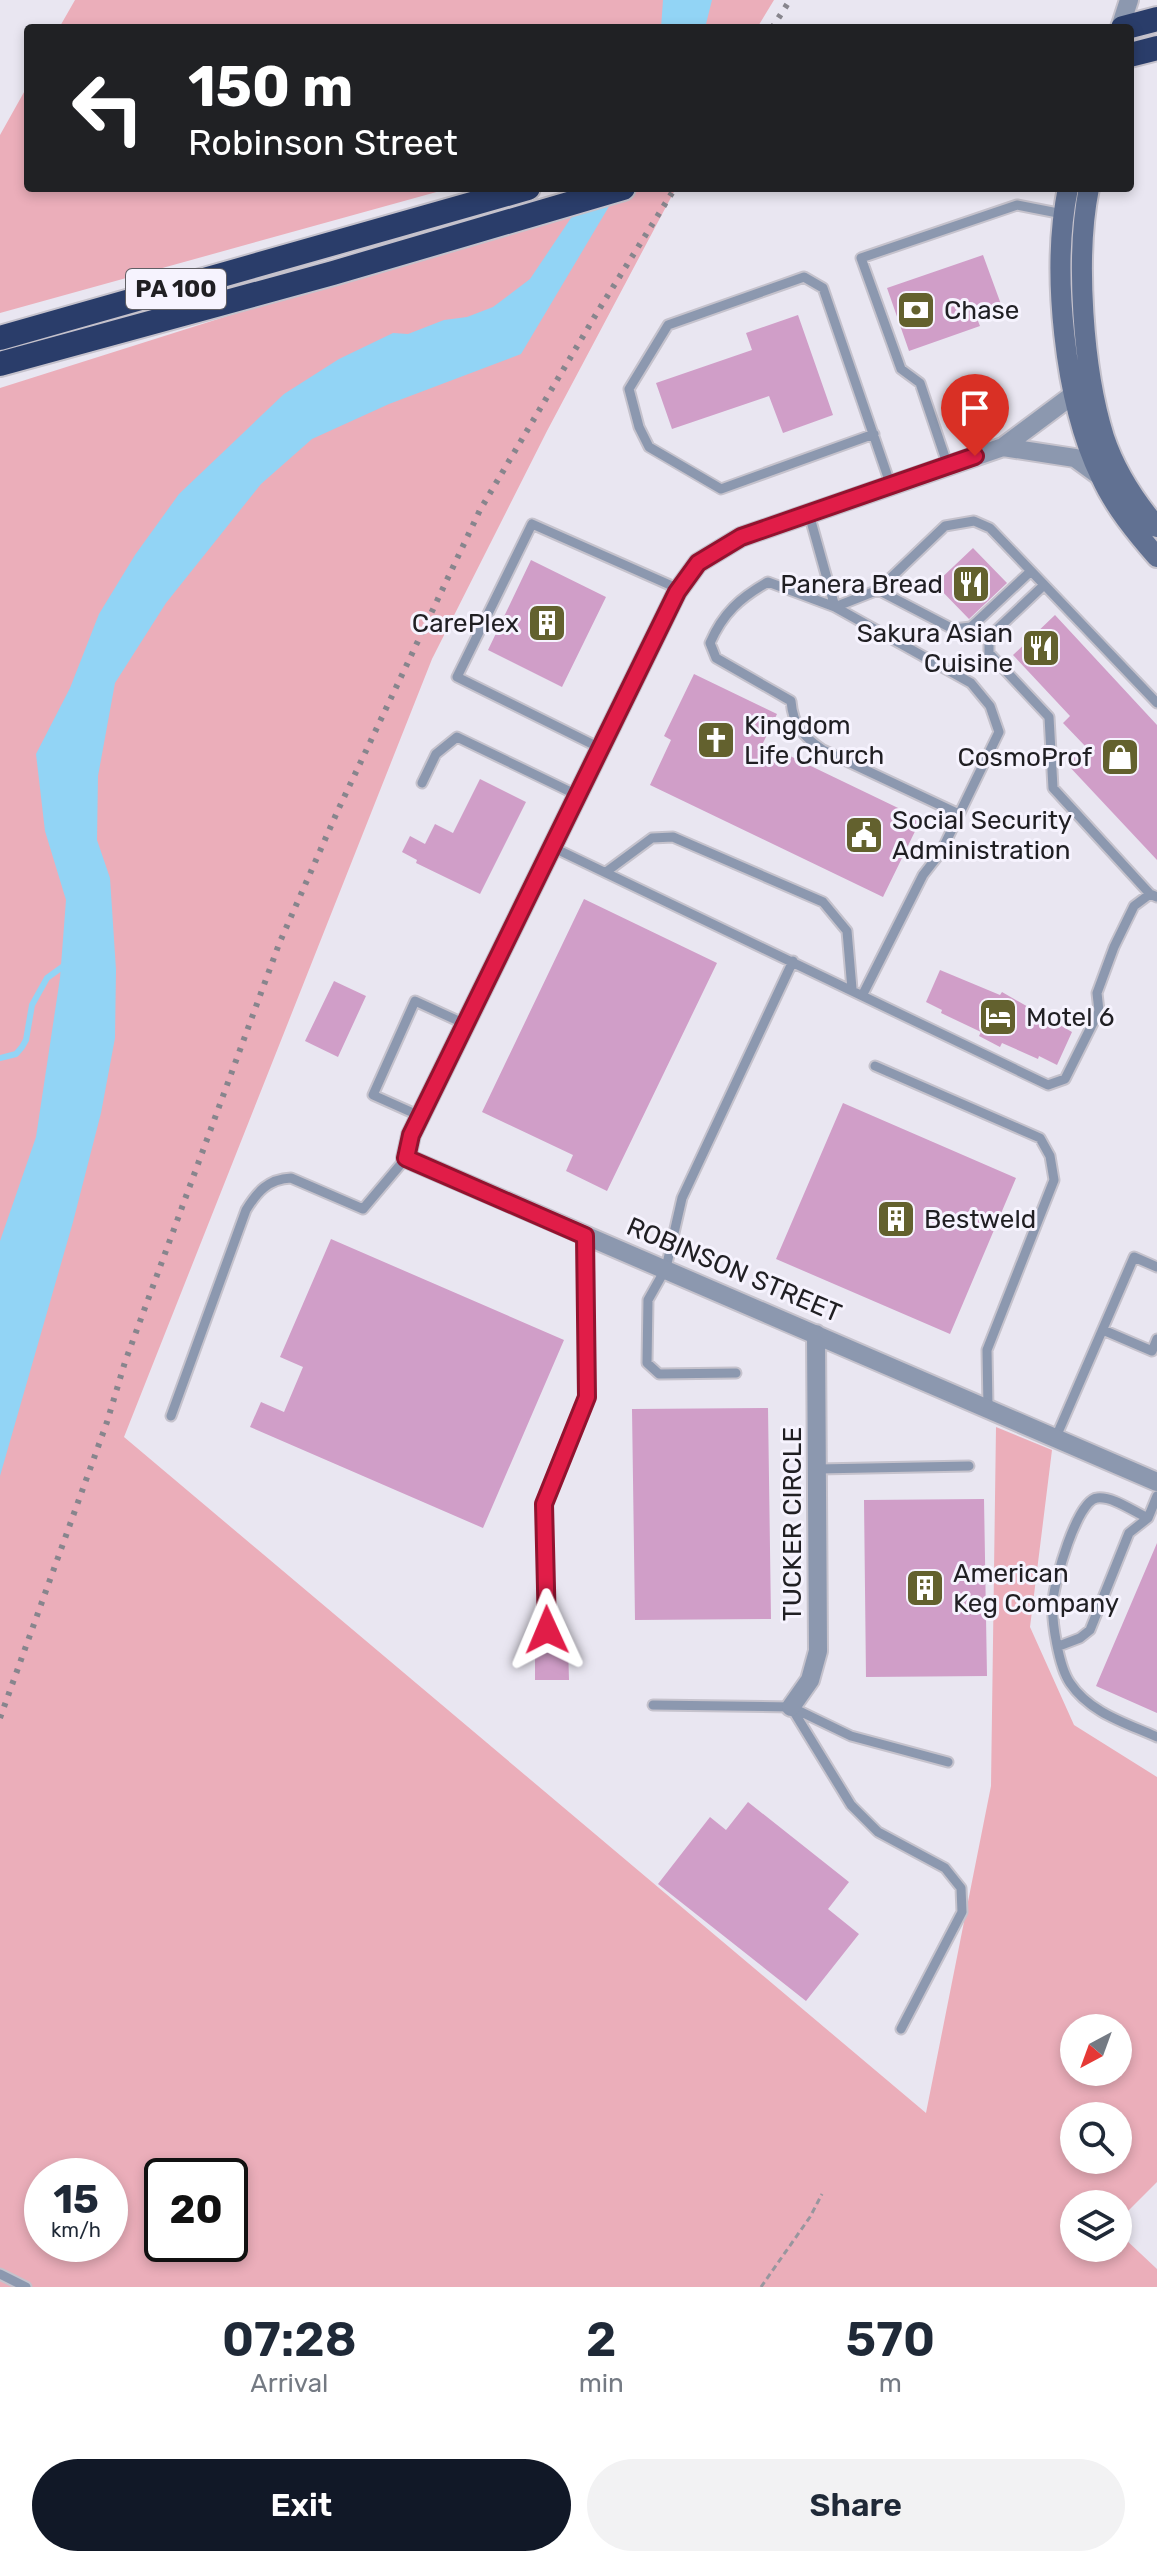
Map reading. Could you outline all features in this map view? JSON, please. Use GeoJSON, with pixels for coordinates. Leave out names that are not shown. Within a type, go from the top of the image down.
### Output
{"type":"FeatureCollection","features":[{"type":"Feature","properties":{"kind":"highway"},"geometry":{"type":"LineString","coordinates":[[1134,25],[1157,19]]}},
{"type":"Feature","properties":{"kind":"highway"},"geometry":{"type":"LineString","coordinates":[[1134,54],[1157,48]]}},
{"type":"Feature","properties":{"kind":"highway","name":"PA 100"},"geometry":{"type":"LineString","coordinates":[[0,338],[515,192]]}},
{"type":"Feature","properties":{"kind":"highway","name":"PA 100"},"geometry":{"type":"LineString","coordinates":[[0,364],[333,273],[609,192]]}},
{"type":"Feature","properties":{"kind":"street"},"geometry":{"type":"LineString","coordinates":[[1123,24],[1129,0]]}},
{"type":"Feature","properties":{"kind":"street"},"geometry":{"type":"LineString","coordinates":[[1067,192],[1063,214],[1061,271],[1064,321],[1084,393],[1116,466],[1157,527]]}},
{"type":"Feature","properties":{"kind":"street"},"geometry":{"type":"LineString","coordinates":[[1088,192],[1084,214],[1082,277],[1085,437],[1101,477],[1135,531],[1157,557]]}},
{"type":"Feature","properties":{"kind":"street"},"geometry":{"type":"LineString","coordinates":[[406,1158],[411,1135],[600,748],[679,589],[698,563],[741,537],[1003,447],[1084,393]]}},
{"type":"Feature","properties":{"kind":"street"},"geometry":{"type":"LineString","coordinates":[[1003,447],[1075,458],[1101,477]]}},
{"type":"Feature","properties":{"kind":"street","name":"ROBINSON STREET"},"geometry":{"type":"LineString","coordinates":[[406,1158],[1157,1482]]}},
{"type":"Feature","properties":{"kind":"street","name":"TUCKER CIRCLE"},"geometry":{"type":"LineString","coordinates":[[791,1707],[810,1680],[818,1651],[816,1334]]}},
{"type":"Feature","properties":{"kind":"lane"},"geometry":{"type":"LineString","coordinates":[[948,466],[920,383],[901,369],[861,258],[1017,205],[1063,214]]}},
{"type":"Feature","properties":{"kind":"lane"},"geometry":{"type":"LineString","coordinates":[[874,434],[721,489],[649,447],[639,427],[629,389],[668,325],[804,277],[823,288],[874,434],[891,486]]}},
{"type":"Feature","properties":{"kind":"lane"},"geometry":{"type":"LineString","coordinates":[[809,514],[835,607]]}},
{"type":"Feature","properties":{"kind":"lane"},"geometry":{"type":"LineString","coordinates":[[835,607],[878,590],[945,526],[974,521],[990,528],[1157,703]]}},
{"type":"Feature","properties":{"kind":"lane"},"geometry":{"type":"LineString","coordinates":[[600,748],[457,677],[532,524],[679,589]]}},
{"type":"Feature","properties":{"kind":"lane"},"geometry":{"type":"LineString","coordinates":[[878,590],[953,629],[971,627],[1031,571]]}},
{"type":"Feature","properties":{"kind":"lane"},"geometry":{"type":"LineString","coordinates":[[863,994],[923,875],[941,852],[999,732],[990,706],[971,683],[835,607],[768,582],[742,597],[719,622],[710,643],[716,658],[791,701],[793,717],[803,736],[823,750],[959,814]]}},
{"type":"Feature","properties":{"kind":"lane"},"geometry":{"type":"LineString","coordinates":[[552,847],[1048,1085],[1065,1079],[1099,1011],[1097,993],[1114,947],[1134,906],[1154,896],[1053,788],[1049,717],[989,653],[989,637],[1044,585]]}},
{"type":"Feature","properties":{"kind":"lane"},"geometry":{"type":"LineString","coordinates":[[422,783],[436,754],[457,737],[577,795]]}},
{"type":"Feature","properties":{"kind":"lane"},"geometry":{"type":"LineString","coordinates":[[606,872],[652,838],[673,837],[823,902],[847,931],[852,989]]}},
{"type":"Feature","properties":{"kind":"lane"},"geometry":{"type":"LineString","coordinates":[[736,1373],[659,1374],[647,1363],[648,1300],[666,1268],[682,1198],[793,961]]}},
{"type":"Feature","properties":{"kind":"lane"},"geometry":{"type":"LineString","coordinates":[[420,1116],[373,1095],[415,1001],[465,1024]]}},
{"type":"Feature","properties":{"kind":"lane"},"geometry":{"type":"LineString","coordinates":[[875,1066],[1040,1138],[1050,1156],[1054,1180],[987,1350],[988,1408]]}},
{"type":"Feature","properties":{"kind":"lane"},"geometry":{"type":"LineString","coordinates":[[171,1416],[246,1210],[254,1196],[266,1184],[291,1178],[363,1209],[406,1158]]}},
{"type":"Feature","properties":{"kind":"lane"},"geometry":{"type":"LineString","coordinates":[[547,1630],[544,1504],[587,1397],[585,1236]]}},
{"type":"Feature","properties":{"kind":"lane"},"geometry":{"type":"LineString","coordinates":[[1056,1437],[1134,1257],[1157,1267]]}},
{"type":"Feature","properties":{"kind":"lane"},"geometry":{"type":"LineString","coordinates":[[1103,1330],[1152,1351],[1157,1339]]}},
{"type":"Feature","properties":{"kind":"lane"},"geometry":{"type":"LineString","coordinates":[[818,1469],[969,1466]]}},
{"type":"Feature","properties":{"kind":"lane"},"geometry":{"type":"LineString","coordinates":[[1059,1646],[1080,1638],[1090,1630],[1129,1533],[1148,1518],[1157,1496]]}},
{"type":"Feature","properties":{"kind":"lane"},"geometry":{"type":"LineString","coordinates":[[1148,1518],[1109,1500],[1089,1500],[1056,1575],[1052,1604],[1061,1668],[1089,1705],[1157,1737]]}},
{"type":"Feature","properties":{"kind":"lane"},"geometry":{"type":"LineString","coordinates":[[653,1705],[791,1707],[851,1736],[948,1762]]}},
{"type":"Feature","properties":{"kind":"lane"},"geometry":{"type":"LineString","coordinates":[[791,1707],[851,1805],[878,1832],[945,1868],[961,1888],[962,1912],[901,2029]]}},
{"type":"Feature","properties":{"kind":"lane"},"geometry":{"type":"LineString","coordinates":[[0,2274],[26,2287]]}},
{"type":"Feature","properties":{"kind":"path"},"geometry":{"type":"LineString","coordinates":[[761,2287],[810,2217],[822,2194]]}},
{"type":"Feature","properties":{"kind":"shaded area"},"geometry":{"type":"Polygon","coordinates":[[[75,0],[774,0],[759,24],[61,24],[75,0]]]}},
{"type":"Feature","properties":{"kind":"shaded area"},"geometry":{"type":"Polygon","coordinates":[[[24,92],[24,192],[437,192],[0,313],[0,135],[24,92]]]}},
{"type":"Feature","properties":{"kind":"shaded area"},"geometry":{"type":"Polygon","coordinates":[[[620,192],[674,192],[547,431],[432,659],[124,1437],[926,2113],[991,1786],[996,1427],[1052,1450],[1030,1627],[1074,1725],[1157,1777],[1157,2182],[1132,2207],[1132,2190],[1060,2190],[1060,2262],[1132,2262],[1132,2246],[1157,2269],[1157,2287],[0,2287],[0,388],[620,192]]]}},
{"type":"Feature","properties":{"kind":"water"},"geometry":{"type":"Polygon","coordinates":[[[663,0],[712,0],[706,24],[661,24],[663,0]]]}},
{"type":"Feature","properties":{"kind":"water"},"geometry":{"type":"Polygon","coordinates":[[[618,192],[521,354],[389,404],[312,439],[261,484],[166,603],[115,683],[98,776],[97,840],[110,878],[116,970],[115,1038],[101,1113],[73,1222],[0,1476],[0,1241],[36,1137],[60,978],[66,900],[45,831],[36,754],[70,688],[99,614],[135,555],[179,494],[284,394],[339,359],[393,333],[408,334],[444,320],[467,317],[493,307],[530,279],[579,206],[618,192]]]}},
{"type":"Feature","properties":{"kind":"building"},"geometry":{"type":"Polygon","coordinates":[[[983,255],[1002,307],[976,316],[980,326],[909,351],[887,288],[983,255]]]}},
{"type":"Feature","properties":{"kind":"building"},"geometry":{"type":"Polygon","coordinates":[[[798,315],[833,415],[783,433],[769,396],[672,429],[656,383],[752,350],[746,333],[798,315]]]}},
{"type":"Feature","properties":{"kind":"building","name":"Panera Bread"},"geometry":{"type":"Polygon","coordinates":[[[973,548],[1007,583],[969,619],[935,584],[973,548]]]}},
{"type":"Feature","properties":{"kind":"building","name":"CarePlex"},"geometry":{"type":"Polygon","coordinates":[[[531,560],[606,597],[562,687],[488,650],[531,560]]]}},
{"type":"Feature","properties":{"kind":"building"},"geometry":{"type":"Polygon","coordinates":[[[1055,615],[1157,725],[1157,860],[1067,764],[1086,747],[1063,723],[1070,716],[1013,655],[1055,615]]]}},
{"type":"Feature","properties":{"kind":"building"},"geometry":{"type":"Polygon","coordinates":[[[694,674],[777,714],[763,743],[921,819],[883,897],[650,785],[671,740],[664,736],[694,674]]]}},
{"type":"Feature","properties":{"kind":"building"},"geometry":{"type":"Polygon","coordinates":[[[480,779],[526,802],[480,894],[416,863],[417,860],[402,852],[410,836],[425,844],[435,824],[453,833],[480,779]]]}},
{"type":"Feature","properties":{"kind":"building"},"geometry":{"type":"Polygon","coordinates":[[[584,899],[717,963],[607,1191],[566,1171],[573,1155],[482,1112],[584,899]]]}},
{"type":"Feature","properties":{"kind":"building","name":"Motel 6"},"geometry":{"type":"Polygon","coordinates":[[[940,970],[1000,995],[1002,992],[1072,1032],[1057,1065],[1002,1043],[1000,1047],[979,1036],[981,1032],[941,1013],[942,1010],[926,1002],[940,970]]]}},
{"type":"Feature","properties":{"kind":"building"},"geometry":{"type":"Polygon","coordinates":[[[334,981],[366,996],[338,1057],[305,1041],[334,981]]]}},
{"type":"Feature","properties":{"kind":"building","name":"Bestweld"},"geometry":{"type":"Polygon","coordinates":[[[843,1103],[1016,1178],[950,1334],[776,1259],[843,1103]]]}},
{"type":"Feature","properties":{"kind":"building"},"geometry":{"type":"Polygon","coordinates":[[[331,1239],[564,1340],[483,1528],[250,1427],[261,1402],[284,1412],[303,1367],[280,1357],[331,1239]]]}},
{"type":"Feature","properties":{"kind":"building"},"geometry":{"type":"Polygon","coordinates":[[[768,1408],[771,1619],[635,1620],[632,1409],[768,1408]]]}},
{"type":"Feature","properties":{"kind":"building","name":"American Keg Company"},"geometry":{"type":"Polygon","coordinates":[[[984,1499],[987,1676],[866,1677],[864,1500],[984,1499]]]}},
{"type":"Feature","properties":{"kind":"building"},"geometry":{"type":"Polygon","coordinates":[[[1157,1543],[1157,1713],[1096,1686],[1157,1543]]]}},
{"type":"Feature","properties":{"kind":"building"},"geometry":{"type":"Polygon","coordinates":[[[535,1646],[568,1646],[569,1680],[535,1680],[535,1646]]]}},
{"type":"Feature","properties":{"kind":"building"},"geometry":{"type":"Polygon","coordinates":[[[748,1802],[849,1882],[828,1909],[859,1934],[806,2001],[658,1884],[710,1817],[726,1830],[748,1802]]]}},
{"type":"Feature","properties":{"kind":"waterway"},"geometry":{"type":"LineString","coordinates":[[0,1058],[16,1054],[22,1047],[32,1005],[47,978],[65,965]]}},
{"type":"Feature","properties":{"kind":"railway"},"geometry":{"type":"LineString","coordinates":[[775,24],[790,0]]}},
{"type":"Feature","properties":{"kind":"railway"},"geometry":{"type":"LineString","coordinates":[[0,1718],[107,1422],[125,1362],[279,944],[338,810],[480,510],[672,192]]}},
{"type":"Feature","properties":{"kind":"place","name":"Chase"},"geometry":{"type":"Point","coordinates":[916,310]}},
{"type":"Feature","properties":{"kind":"place","name":"Panera Bread"},"geometry":{"type":"Point","coordinates":[971,584]}},
{"type":"Feature","properties":{"kind":"place","name":"CarePlex"},"geometry":{"type":"Point","coordinates":[547,623]}},
{"type":"Feature","properties":{"kind":"place","name":"Sakura Asian Cuisine"},"geometry":{"type":"Point","coordinates":[1041,648]}},
{"type":"Feature","properties":{"kind":"place","name":"Kingdom Life Church"},"geometry":{"type":"Point","coordinates":[716,740]}},
{"type":"Feature","properties":{"kind":"place","name":"CosmoProf"},"geometry":{"type":"Point","coordinates":[1120,757]}},
{"type":"Feature","properties":{"kind":"place","name":"Social Security Administration"},"geometry":{"type":"Point","coordinates":[864,835]}},
{"type":"Feature","properties":{"kind":"place","name":"Motel 6"},"geometry":{"type":"Point","coordinates":[998,1017]}},
{"type":"Feature","properties":{"kind":"place","name":"Bestweld"},"geometry":{"type":"Point","coordinates":[896,1219]}},
{"type":"Feature","properties":{"kind":"place","name":"American Keg Company"},"geometry":{"type":"Point","coordinates":[925,1588]}},
{"type":"Feature","properties":{"kind":"route"},"geometry":{"type":"LineString","coordinates":[[547,1630],[544,1504],[587,1397],[585,1236],[406,1158],[411,1135],[677,592],[698,563],[741,537],[975,456]]}}]}
